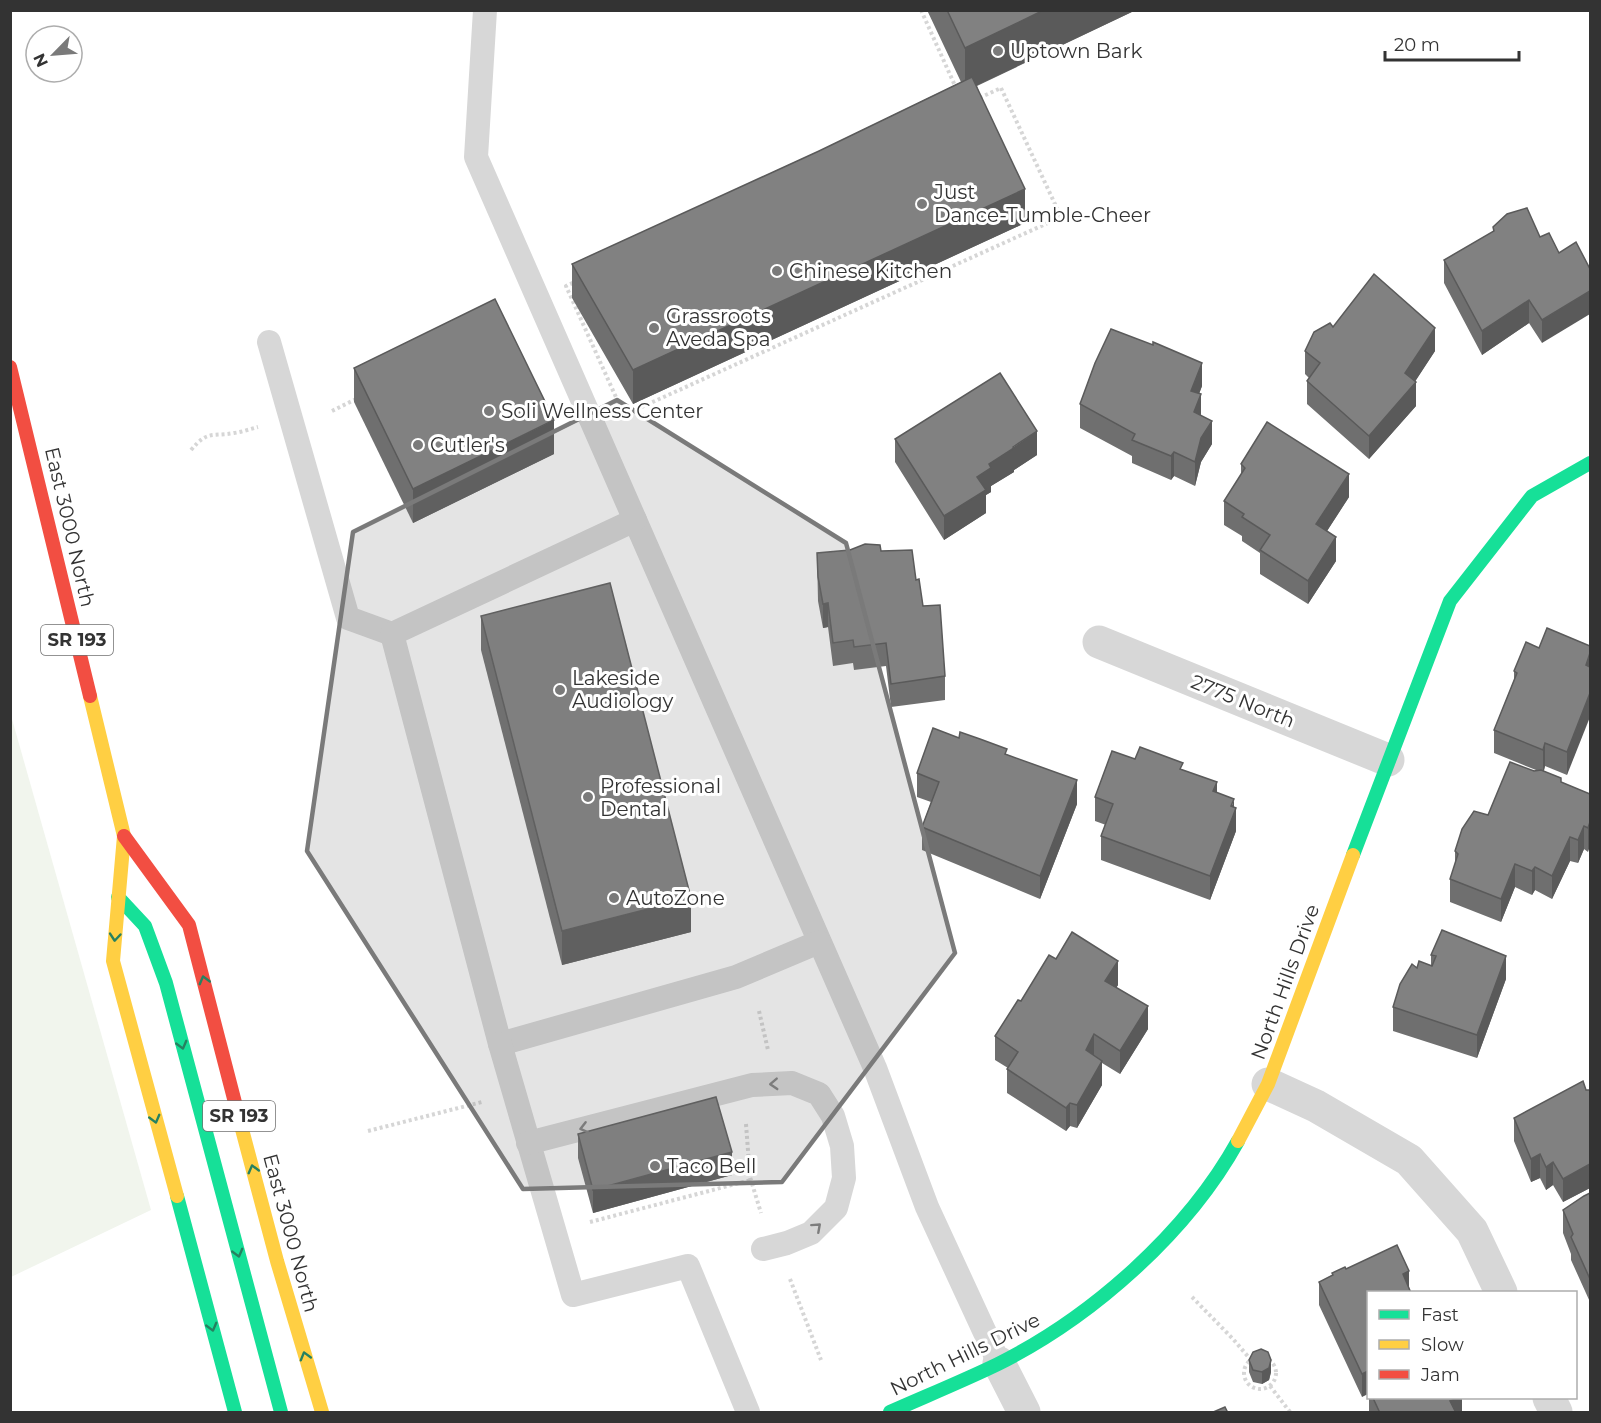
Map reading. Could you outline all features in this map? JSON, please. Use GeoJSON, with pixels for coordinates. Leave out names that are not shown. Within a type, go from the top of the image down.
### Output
{"type":"FeatureCollection","features":[{"type":"Feature","properties":{"kind":"main road","name":"East 3000 North"},"geometry":{"type":"LineString","coordinates":[[10,367],[124,837],[113,961],[235,1413]]}},
{"type":"Feature","properties":{"kind":"main road","name":"North Hills Drive"},"geometry":{"type":"LineString","coordinates":[[890,1413],[999,1363],[1066,1323],[1111,1289],[1157,1246],[1196,1204],[1237,1144],[1268,1084],[1388,760],[1450,602],[1532,496],[1590,463]]}},
{"type":"Feature","properties":{"kind":"main road","name":"East 3000 North"},"geometry":{"type":"LineString","coordinates":[[124,837],[189,925],[277,1261],[322,1413]]}},
{"type":"Feature","properties":{"kind":"main road"},"geometry":{"type":"LineString","coordinates":[[118,897],[145,926],[166,983],[281,1413]]}},
{"type":"Feature","properties":{"kind":"street","name":"2775 North"},"geometry":{"type":"LineString","coordinates":[[1099,642],[1388,760]]}},
{"type":"Feature","properties":{"kind":"street"},"geometry":{"type":"LineString","coordinates":[[1268,1084],[1316,1106],[1409,1160],[1472,1231],[1500,1291]]}},
{"type":"Feature","properties":{"kind":"street"},"geometry":{"type":"LineString","coordinates":[[999,1363],[1024,1413]]}},
{"type":"Feature","properties":{"kind":"street"},"geometry":{"type":"LineString","coordinates":[[1549,1399],[1556,1413]]}},
{"type":"Feature","properties":{"kind":"lane"},"geometry":{"type":"LineString","coordinates":[[485,10],[476,157],[875,1068],[927,1207],[999,1363]]}},
{"type":"Feature","properties":{"kind":"lane"},"geometry":{"type":"LineString","coordinates":[[269,342],[348,618],[392,634],[635,520]]}},
{"type":"Feature","properties":{"kind":"lane"},"geometry":{"type":"LineString","coordinates":[[392,634],[500,1044],[573,1295],[688,1266],[748,1413]]}},
{"type":"Feature","properties":{"kind":"lane"},"geometry":{"type":"LineString","coordinates":[[500,1044],[736,977],[819,942]]}},
{"type":"Feature","properties":{"kind":"lane"},"geometry":{"type":"LineString","coordinates":[[528,1143],[752,1085],[792,1083],[819,1094],[833,1116],[842,1146],[844,1178],[836,1208],[811,1233],[787,1243],[763,1249]]}},
{"type":"Feature","properties":{"kind":"path"},"geometry":{"type":"LineString","coordinates":[[921,10],[964,105]]}},
{"type":"Feature","properties":{"kind":"path"},"geometry":{"type":"LineString","coordinates":[[1001,88],[1060,217],[624,415],[566,286],[964,105],[1001,88]]}},
{"type":"Feature","properties":{"kind":"path"},"geometry":{"type":"LineString","coordinates":[[332,411],[363,395]]}},
{"type":"Feature","properties":{"kind":"path"},"geometry":{"type":"LineString","coordinates":[[191,450],[201,439],[213,434],[234,433],[267,424]]}},
{"type":"Feature","properties":{"kind":"path"},"geometry":{"type":"LineString","coordinates":[[759,1011],[770,1056]]}},
{"type":"Feature","properties":{"kind":"path"},"geometry":{"type":"LineString","coordinates":[[368,1131],[488,1100]]}},
{"type":"Feature","properties":{"kind":"path"},"geometry":{"type":"LineString","coordinates":[[746,1120],[752,1180],[764,1223]]}},
{"type":"Feature","properties":{"kind":"path"},"geometry":{"type":"LineString","coordinates":[[583,1224],[752,1180]]}},
{"type":"Feature","properties":{"kind":"path"},"geometry":{"type":"LineString","coordinates":[[788,1273],[821,1360]]}},
{"type":"Feature","properties":{"kind":"path"},"geometry":{"type":"LineString","coordinates":[[1192,1297],[1251,1360]]}},
{"type":"Feature","properties":{"kind":"path"},"geometry":{"type":"LineString","coordinates":[[1261,1358],[1271,1362],[1275,1377],[1270,1386],[1256,1389],[1247,1383],[1244,1368],[1251,1360],[1261,1358]]}},
{"type":"Feature","properties":{"kind":"path"},"geometry":{"type":"LineString","coordinates":[[1270,1386],[1290,1413]]}},
{"type":"Feature","properties":{"kind":"highlighted area"},"geometry":{"type":"Polygon","coordinates":[[[617,400],[846,543],[955,953],[782,1182],[523,1189],[307,851],[353,532],[617,400]]]}},
{"type":"Feature","properties":{"kind":"shaded area"},"geometry":{"type":"Polygon","coordinates":[[[10,712],[151,1210],[11,1277],[10,1277],[10,712]]]}},
{"type":"Feature","properties":{"kind":"building"},"geometry":{"type":"Polygon","coordinates":[[[947,10],[1044,10],[965,48],[947,10]]]}},
{"type":"Feature","properties":{"kind":"building"},"geometry":{"type":"Polygon","coordinates":[[[972,77],[1025,189],[633,370],[572,264],[819,151],[972,77]]]}},
{"type":"Feature","properties":{"kind":"building"},"geometry":{"type":"Polygon","coordinates":[[[1527,208],[1540,237],[1549,233],[1559,253],[1576,242],[1590,269],[1590,291],[1542,320],[1529,300],[1482,331],[1444,260],[1494,231],[1493,227],[1507,214],[1527,208]]]}},
{"type":"Feature","properties":{"kind":"building"},"geometry":{"type":"Polygon","coordinates":[[[1374,274],[1435,328],[1405,373],[1416,382],[1369,436],[1307,381],[1320,363],[1305,351],[1314,332],[1330,323],[1333,327],[1374,274]]]}},
{"type":"Feature","properties":{"kind":"building"},"geometry":{"type":"Polygon","coordinates":[[[495,299],[554,420],[413,489],[354,368],[495,299]]]}},
{"type":"Feature","properties":{"kind":"building"},"geometry":{"type":"Polygon","coordinates":[[[1111,329],[1153,345],[1153,342],[1202,363],[1191,391],[1201,394],[1194,412],[1212,421],[1201,438],[1195,462],[1174,452],[1171,456],[1132,440],[1135,434],[1080,404],[1111,329]]]}},
{"type":"Feature","properties":{"kind":"building"},"geometry":{"type":"Polygon","coordinates":[[[1000,373],[1037,431],[989,464],[991,468],[977,477],[986,490],[944,516],[895,439],[1000,373]]]}},
{"type":"Feature","properties":{"kind":"building"},"geometry":{"type":"Polygon","coordinates":[[[1267,422],[1349,474],[1316,524],[1336,537],[1308,581],[1260,550],[1270,535],[1242,517],[1244,514],[1224,501],[1245,468],[1241,464],[1267,422]]]}},
{"type":"Feature","properties":{"kind":"building"},"geometry":{"type":"Polygon","coordinates":[[[865,544],[880,545],[881,551],[912,550],[916,580],[919,579],[923,606],[940,605],[945,676],[891,684],[886,643],[854,647],[853,640],[833,643],[828,603],[823,604],[818,577],[817,553],[850,550],[865,544]]]}},
{"type":"Feature","properties":{"kind":"building"},"geometry":{"type":"Polygon","coordinates":[[[610,583],[691,898],[562,931],[481,616],[610,583]]]}},
{"type":"Feature","properties":{"kind":"building"},"geometry":{"type":"Polygon","coordinates":[[[1547,628],[1590,646],[1586,665],[1590,667],[1590,693],[1567,752],[1545,743],[1543,750],[1494,730],[1517,673],[1514,671],[1526,642],[1539,648],[1547,628]]]}},
{"type":"Feature","properties":{"kind":"building"},"geometry":{"type":"Polygon","coordinates":[[[933,728],[959,738],[960,732],[980,739],[1007,749],[1005,754],[1077,780],[1040,876],[922,827],[939,782],[917,773],[933,728]]]}},
{"type":"Feature","properties":{"kind":"building"},"geometry":{"type":"Polygon","coordinates":[[[1140,747],[1183,763],[1180,769],[1217,782],[1213,791],[1234,799],[1231,806],[1236,808],[1210,876],[1101,836],[1113,804],[1095,797],[1112,751],[1135,759],[1140,747]]]}},
{"type":"Feature","properties":{"kind":"building"},"geometry":{"type":"Polygon","coordinates":[[[1510,762],[1561,778],[1561,782],[1590,794],[1590,822],[1588,828],[1584,826],[1578,840],[1570,837],[1552,876],[1535,867],[1532,871],[1515,864],[1501,899],[1450,879],[1458,854],[1455,851],[1462,829],[1474,811],[1488,815],[1510,762]]]}},
{"type":"Feature","properties":{"kind":"building"},"geometry":{"type":"Polygon","coordinates":[[[1442,930],[1506,956],[1477,1035],[1393,1007],[1400,984],[1412,964],[1417,968],[1419,961],[1432,966],[1436,956],[1431,955],[1442,930]]]}},
{"type":"Feature","properties":{"kind":"building"},"geometry":{"type":"Polygon","coordinates":[[[1072,932],[1118,961],[1105,981],[1148,1006],[1120,1051],[1094,1034],[1086,1050],[1102,1061],[1077,1105],[1070,1103],[1066,1108],[1007,1069],[1018,1052],[995,1036],[1018,1000],[1021,1001],[1049,955],[1056,959],[1072,932]]]}},
{"type":"Feature","properties":{"kind":"building"},"geometry":{"type":"Polygon","coordinates":[[[1583,1081],[1586,1090],[1590,1090],[1590,1164],[1563,1179],[1553,1162],[1546,1167],[1540,1154],[1531,1159],[1514,1118],[1583,1081]]]}},
{"type":"Feature","properties":{"kind":"building"},"geometry":{"type":"Polygon","coordinates":[[[716,1097],[732,1152],[593,1190],[578,1134],[716,1097]]]}},
{"type":"Feature","properties":{"kind":"building"},"geometry":{"type":"Polygon","coordinates":[[[1590,1193],[1590,1279],[1571,1237],[1573,1234],[1563,1210],[1590,1193]]]}},
{"type":"Feature","properties":{"kind":"building"},"geometry":{"type":"Polygon","coordinates":[[[1397,1245],[1409,1271],[1403,1274],[1410,1291],[1367,1291],[1367,1372],[1362,1374],[1319,1282],[1333,1275],[1332,1273],[1345,1267],[1346,1269],[1397,1245]]]}},
{"type":"Feature","properties":{"kind":"building"},"geometry":{"type":"Polygon","coordinates":[[[1261,1349],[1268,1352],[1271,1360],[1269,1368],[1262,1372],[1253,1370],[1249,1360],[1253,1352],[1261,1349]]]}},
{"type":"Feature","properties":{"kind":"building"},"geometry":{"type":"Polygon","coordinates":[[[1373,1399],[1455,1399],[1450,1401],[1456,1413],[1380,1413],[1373,1399]]]}},
{"type":"Feature","properties":{"kind":"building"},"geometry":{"type":"Polygon","coordinates":[[[1225,1407],[1228,1413],[1211,1413],[1225,1407]]]}},
{"type":"Feature","properties":{"kind":"traffic: fast"},"geometry":{"type":"LineString","coordinates":[[1353,855],[1450,601],[1532,496],[1590,463]]}},
{"type":"Feature","properties":{"kind":"traffic: fast"},"geometry":{"type":"LineString","coordinates":[[118,897],[145,926],[166,983],[281,1412]]}},
{"type":"Feature","properties":{"kind":"traffic: fast"},"geometry":{"type":"LineString","coordinates":[[890,1412],[998,1364],[1033,1345],[1102,1297],[1164,1240],[1192,1208],[1217,1175],[1238,1141]]}},
{"type":"Feature","properties":{"kind":"traffic: fast"},"geometry":{"type":"LineString","coordinates":[[177,1196],[235,1412]]}},
{"type":"Feature","properties":{"kind":"traffic: slow"},"geometry":{"type":"LineString","coordinates":[[90,696],[124,836],[113,961],[177,1196]]}},
{"type":"Feature","properties":{"kind":"traffic: slow"},"geometry":{"type":"LineString","coordinates":[[1238,1141],[1268,1084],[1353,855]]}},
{"type":"Feature","properties":{"kind":"traffic: slow"},"geometry":{"type":"LineString","coordinates":[[239,1118],[277,1261],[322,1412]]}},
{"type":"Feature","properties":{"kind":"traffic: jam"},"geometry":{"type":"LineString","coordinates":[[10,367],[90,696]]}},
{"type":"Feature","properties":{"kind":"traffic: jam"},"geometry":{"type":"LineString","coordinates":[[124,836],[189,925],[239,1118]]}},
{"type":"Feature","properties":{"kind":"place","name":"Uptown Bark"},"geometry":{"type":"Point","coordinates":[998,51]}},
{"type":"Feature","properties":{"kind":"place","name":"Just Dance-Tumble-Cheer"},"geometry":{"type":"Point","coordinates":[922,204]}},
{"type":"Feature","properties":{"kind":"place","name":"Chinese Kitchen"},"geometry":{"type":"Point","coordinates":[777,271]}},
{"type":"Feature","properties":{"kind":"place","name":"Grassroots Aveda Spa"},"geometry":{"type":"Point","coordinates":[654,328]}},
{"type":"Feature","properties":{"kind":"place","name":"Soli Wellness Center"},"geometry":{"type":"Point","coordinates":[489,411]}},
{"type":"Feature","properties":{"kind":"place","name":"Cutler's"},"geometry":{"type":"Point","coordinates":[418,445]}},
{"type":"Feature","properties":{"kind":"place","name":"Lakeside Audiology"},"geometry":{"type":"Point","coordinates":[560,690]}},
{"type":"Feature","properties":{"kind":"place","name":"Professional Dental"},"geometry":{"type":"Point","coordinates":[588,797]}},
{"type":"Feature","properties":{"kind":"place","name":"AutoZone"},"geometry":{"type":"Point","coordinates":[614,898]}},
{"type":"Feature","properties":{"kind":"place","name":"Taco Bell"},"geometry":{"type":"Point","coordinates":[655,1166]}}]}
